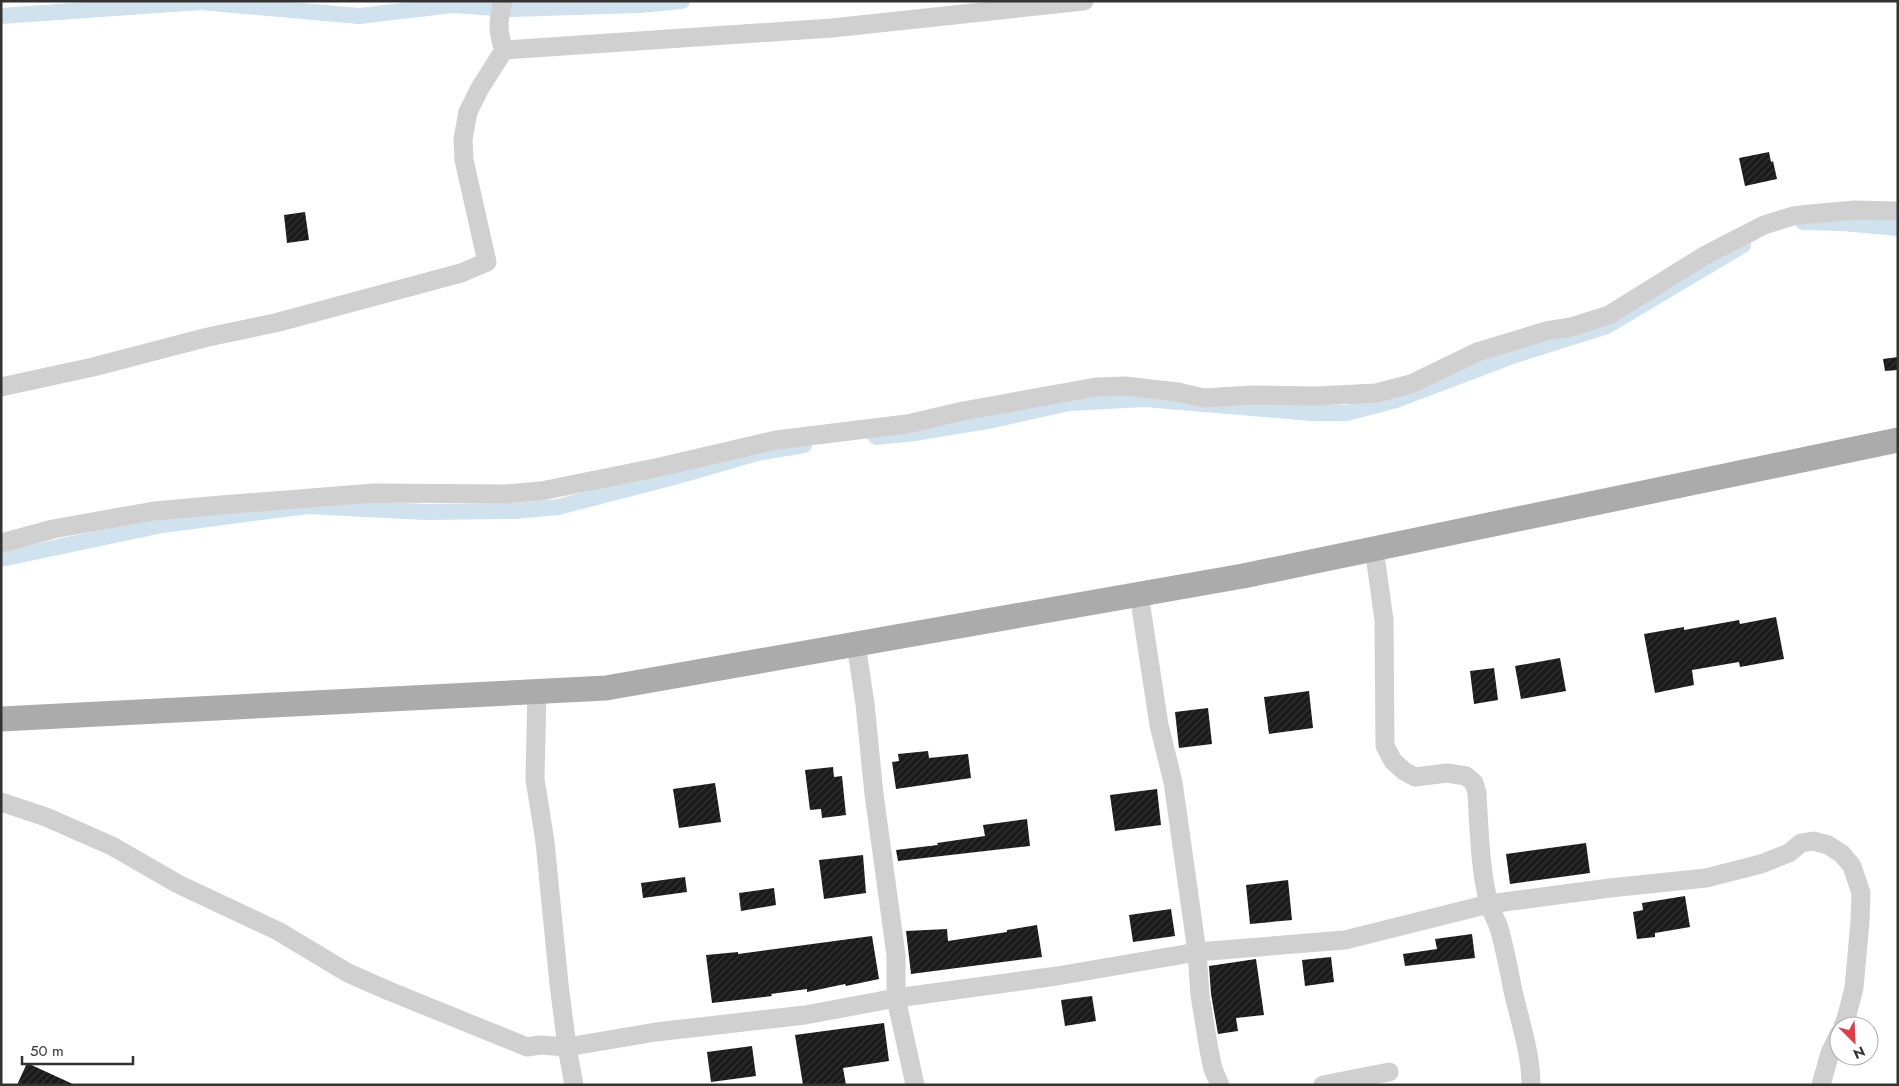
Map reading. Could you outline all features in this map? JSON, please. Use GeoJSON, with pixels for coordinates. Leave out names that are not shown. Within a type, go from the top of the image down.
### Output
{"type":"FeatureCollection","features":[{"type":"Feature","properties":{"kind":"main road"},"geometry":{"type":"LineString","coordinates":[[1,718],[606,688],[1243,576],[1898,440]]}},
{"type":"Feature","properties":{"kind":"street"},"geometry":{"type":"LineString","coordinates":[[504,50],[832,28],[1084,1]]}},
{"type":"Feature","properties":{"kind":"street"},"geometry":{"type":"LineString","coordinates":[[501,9],[498,34],[504,50]]}},
{"type":"Feature","properties":{"kind":"street"},"geometry":{"type":"LineString","coordinates":[[1,387],[93,367],[208,337],[302,316],[461,274],[487,262],[464,160],[463,139],[468,112],[480,88],[504,50]]}},
{"type":"Feature","properties":{"kind":"street"},"geometry":{"type":"LineString","coordinates":[[1,543],[53,529],[154,511],[202,506],[374,493],[505,494],[541,491],[650,470],[776,440],[826,432],[907,424],[962,411],[1096,387],[1125,386],[1178,392],[1204,398],[1252,395],[1318,396],[1376,393],[1411,384],[1477,352],[1546,330],[1571,326],[1609,315],[1704,256],[1749,232],[1771,223],[1793,216],[1855,210],[1898,211]]}},
{"type":"Feature","properties":{"kind":"street"},"geometry":{"type":"LineString","coordinates":[[1374,548],[1384,620],[1385,746],[1393,761],[1415,778],[1447,773],[1466,776],[1474,783],[1477,793],[1485,884],[1489,904],[1498,926],[1509,967],[1531,1073],[1531,1085]]}},
{"type":"Feature","properties":{"kind":"street"},"geometry":{"type":"LineString","coordinates":[[1139,594],[1159,725],[1173,782],[1197,952],[1200,995],[1209,1050],[1213,1069],[1220,1085]]}},
{"type":"Feature","properties":{"kind":"street"},"geometry":{"type":"LineString","coordinates":[[856,644],[896,955],[896,998],[915,1085]]}},
{"type":"Feature","properties":{"kind":"street"},"geometry":{"type":"LineString","coordinates":[[537,691],[535,779],[545,842],[558,984],[574,1085]]}},
{"type":"Feature","properties":{"kind":"street"},"geometry":{"type":"LineString","coordinates":[[1,802],[46,817],[112,846],[178,884],[278,931],[348,973],[389,992],[527,1047],[540,1045],[567,1047],[656,1032],[805,1015],[896,998],[1057,976],[1197,952],[1344,940],[1489,904],[1706,878],[1770,860],[1789,853],[1801,844],[1813,841],[1828,845],[1842,854],[1852,866],[1861,893],[1854,988],[1846,1016]]}},
{"type":"Feature","properties":{"kind":"street"},"geometry":{"type":"LineString","coordinates":[[1821,1085],[1829,1056]]}},
{"type":"Feature","properties":{"kind":"street"},"geometry":{"type":"LineString","coordinates":[[1323,1085],[1389,1072]]}},
{"type":"Feature","properties":{"kind":"building"},"geometry":{"type":"Polygon","coordinates":[[[1769,152],[1777,179],[1745,186],[1739,158],[1769,152]]]}},
{"type":"Feature","properties":{"kind":"building"},"geometry":{"type":"Polygon","coordinates":[[[305,212],[309,240],[287,243],[284,215],[305,212]]]}},
{"type":"Feature","properties":{"kind":"building"},"geometry":{"type":"Polygon","coordinates":[[[1898,357],[1898,370],[1885,371],[1883,359],[1898,357]]]}},
{"type":"Feature","properties":{"kind":"building"},"geometry":{"type":"Polygon","coordinates":[[[1776,617],[1784,659],[1740,667],[1739,662],[1692,670],[1694,685],[1655,693],[1644,634],[1684,627],[1684,630],[1739,620],[1740,624],[1776,617]]]}},
{"type":"Feature","properties":{"kind":"building"},"geometry":{"type":"Polygon","coordinates":[[[1560,658],[1566,691],[1521,699],[1515,666],[1560,658]]]}},
{"type":"Feature","properties":{"kind":"building"},"geometry":{"type":"Polygon","coordinates":[[[1494,668],[1498,700],[1474,704],[1470,671],[1494,668]]]}},
{"type":"Feature","properties":{"kind":"building"},"geometry":{"type":"Polygon","coordinates":[[[1309,691],[1313,728],[1269,734],[1264,697],[1309,691]]]}},
{"type":"Feature","properties":{"kind":"building"},"geometry":{"type":"Polygon","coordinates":[[[1208,708],[1212,744],[1179,748],[1175,712],[1208,708]]]}},
{"type":"Feature","properties":{"kind":"building"},"geometry":{"type":"Polygon","coordinates":[[[928,751],[929,758],[968,754],[971,778],[896,789],[892,762],[899,761],[898,754],[928,751]]]}},
{"type":"Feature","properties":{"kind":"building"},"geometry":{"type":"Polygon","coordinates":[[[833,767],[834,777],[842,776],[846,815],[822,818],[821,809],[810,810],[805,770],[833,767]]]}},
{"type":"Feature","properties":{"kind":"building"},"geometry":{"type":"Polygon","coordinates":[[[715,783],[721,822],[679,828],[673,789],[715,783]]]}},
{"type":"Feature","properties":{"kind":"building"},"geometry":{"type":"Polygon","coordinates":[[[1157,789],[1161,825],[1115,831],[1110,795],[1157,789]]]}},
{"type":"Feature","properties":{"kind":"building"},"geometry":{"type":"Polygon","coordinates":[[[1027,819],[1030,846],[898,861],[896,850],[938,845],[937,843],[985,836],[983,825],[1027,819]]]}},
{"type":"Feature","properties":{"kind":"building"},"geometry":{"type":"Polygon","coordinates":[[[1586,843],[1590,873],[1510,884],[1506,854],[1586,843]]]}},
{"type":"Feature","properties":{"kind":"building"},"geometry":{"type":"Polygon","coordinates":[[[863,855],[866,893],[824,899],[819,860],[863,855]]]}},
{"type":"Feature","properties":{"kind":"building"},"geometry":{"type":"Polygon","coordinates":[[[685,877],[687,892],[643,898],[641,883],[685,877]]]}},
{"type":"Feature","properties":{"kind":"building"},"geometry":{"type":"Polygon","coordinates":[[[1288,880],[1292,920],[1250,924],[1246,885],[1288,880]]]}},
{"type":"Feature","properties":{"kind":"building"},"geometry":{"type":"Polygon","coordinates":[[[774,888],[776,905],[741,911],[739,893],[774,888]]]}},
{"type":"Feature","properties":{"kind":"building"},"geometry":{"type":"Polygon","coordinates":[[[1685,896],[1690,927],[1655,933],[1655,937],[1637,939],[1633,912],[1643,910],[1642,903],[1685,896]]]}},
{"type":"Feature","properties":{"kind":"building"},"geometry":{"type":"Polygon","coordinates":[[[1171,909],[1175,936],[1133,942],[1129,915],[1171,909]]]}},
{"type":"Feature","properties":{"kind":"building"},"geometry":{"type":"Polygon","coordinates":[[[1037,925],[1042,957],[911,974],[906,931],[947,929],[948,941],[1007,932],[1007,930],[1037,925]]]}},
{"type":"Feature","properties":{"kind":"building"},"geometry":{"type":"Polygon","coordinates":[[[1472,934],[1475,958],[1405,966],[1403,954],[1437,949],[1435,939],[1472,934]]]}},
{"type":"Feature","properties":{"kind":"building"},"geometry":{"type":"Polygon","coordinates":[[[872,936],[879,979],[807,992],[807,989],[771,994],[772,996],[712,1003],[706,955],[738,952],[738,954],[872,936]]]}},
{"type":"Feature","properties":{"kind":"building"},"geometry":{"type":"Polygon","coordinates":[[[1331,957],[1334,982],[1305,986],[1302,960],[1331,957]]]}},
{"type":"Feature","properties":{"kind":"building"},"geometry":{"type":"Polygon","coordinates":[[[1256,959],[1264,1015],[1236,1018],[1238,1031],[1218,1034],[1211,994],[1209,966],[1256,959]]]}},
{"type":"Feature","properties":{"kind":"building"},"geometry":{"type":"Polygon","coordinates":[[[1092,996],[1096,1021],[1065,1026],[1061,1000],[1092,996]]]}},
{"type":"Feature","properties":{"kind":"building"},"geometry":{"type":"Polygon","coordinates":[[[884,1023],[889,1061],[843,1068],[846,1085],[803,1085],[795,1035],[884,1023]]]}},
{"type":"Feature","properties":{"kind":"building"},"geometry":{"type":"Polygon","coordinates":[[[752,1046],[756,1076],[711,1082],[707,1052],[752,1046]]]}},
{"type":"Feature","properties":{"kind":"building"},"geometry":{"type":"Polygon","coordinates":[[[27,1063],[75,1085],[17,1085],[27,1063]]]}},
{"type":"Feature","properties":{"kind":"waterway"},"geometry":{"type":"LineString","coordinates":[[1,16],[201,2],[359,16],[453,5],[511,9],[639,5],[682,1]]}},
{"type":"Feature","properties":{"kind":"waterway"},"geometry":{"type":"LineString","coordinates":[[1803,222],[1843,223],[1898,228]]}},
{"type":"Feature","properties":{"kind":"waterway"},"geometry":{"type":"LineString","coordinates":[[876,437],[914,433],[993,420],[1069,403],[1145,399],[1311,413],[1347,413],[1396,400],[1515,355],[1607,326],[1743,245]]}},
{"type":"Feature","properties":{"kind":"waterway"},"geometry":{"type":"LineString","coordinates":[[1,559],[162,525],[308,506],[425,512],[515,511],[558,507],[757,453],[804,445]]}}]}
